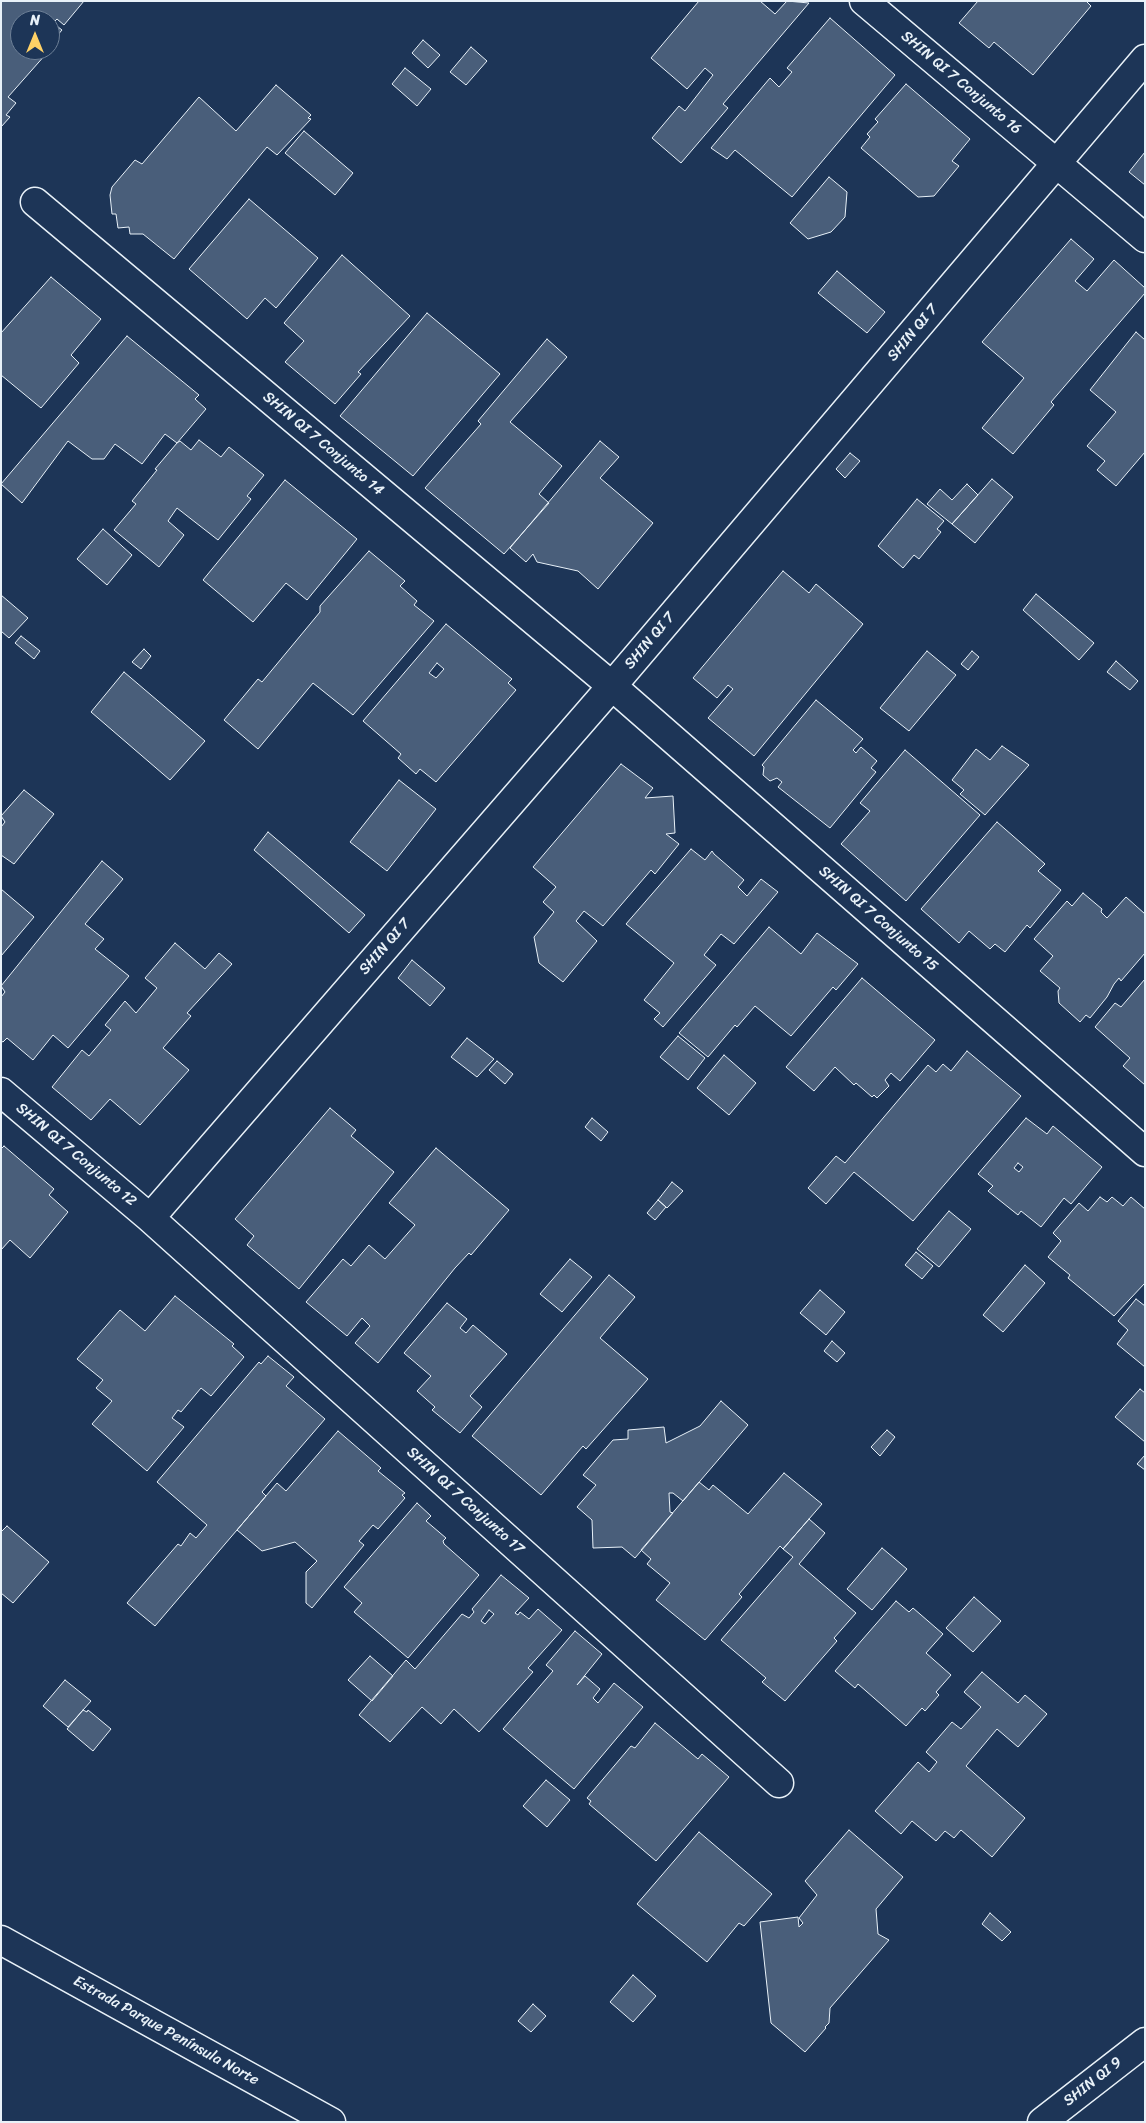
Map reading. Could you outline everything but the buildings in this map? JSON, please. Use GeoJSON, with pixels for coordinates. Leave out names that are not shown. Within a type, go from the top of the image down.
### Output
{"type":"FeatureCollection","features":[{"type":"Feature","properties":{"kind":"street","name":"SHIN QI 7 Conjunto 16"},"geometry":{"type":"LineString","coordinates":[[864,1],[1145,238]]}},
{"type":"Feature","properties":{"kind":"street","name":"SHIN QI 7"},"geometry":{"type":"LineString","coordinates":[[150,1218],[612,686],[1145,59]]}},
{"type":"Feature","properties":{"kind":"street","name":"SHIN QI 7 Conjunto 14"},"geometry":{"type":"LineString","coordinates":[[35,202],[612,686]]}},
{"type":"Feature","properties":{"kind":"street","name":"SHIN QI 7 Conjunto 15"},"geometry":{"type":"LineString","coordinates":[[612,686],[1145,1152]]}},
{"type":"Feature","properties":{"kind":"street","name":"SHIN QI 7 Conjunto 12"},"geometry":{"type":"LineString","coordinates":[[1,1092],[150,1218]]}},
{"type":"Feature","properties":{"kind":"street","name":"SHIN QI 7 Conjunto 17"},"geometry":{"type":"LineString","coordinates":[[150,1218],[779,1783]]}},
{"type":"Feature","properties":{"kind":"street","name":"Estrada Parque Península Norte"},"geometry":{"type":"LineString","coordinates":[[1,1940],[331,2122]]}},
{"type":"Feature","properties":{"kind":"street","name":"SHIN QI 9"},"geometry":{"type":"LineString","coordinates":[[1042,2122],[1145,2042]]}}]}
